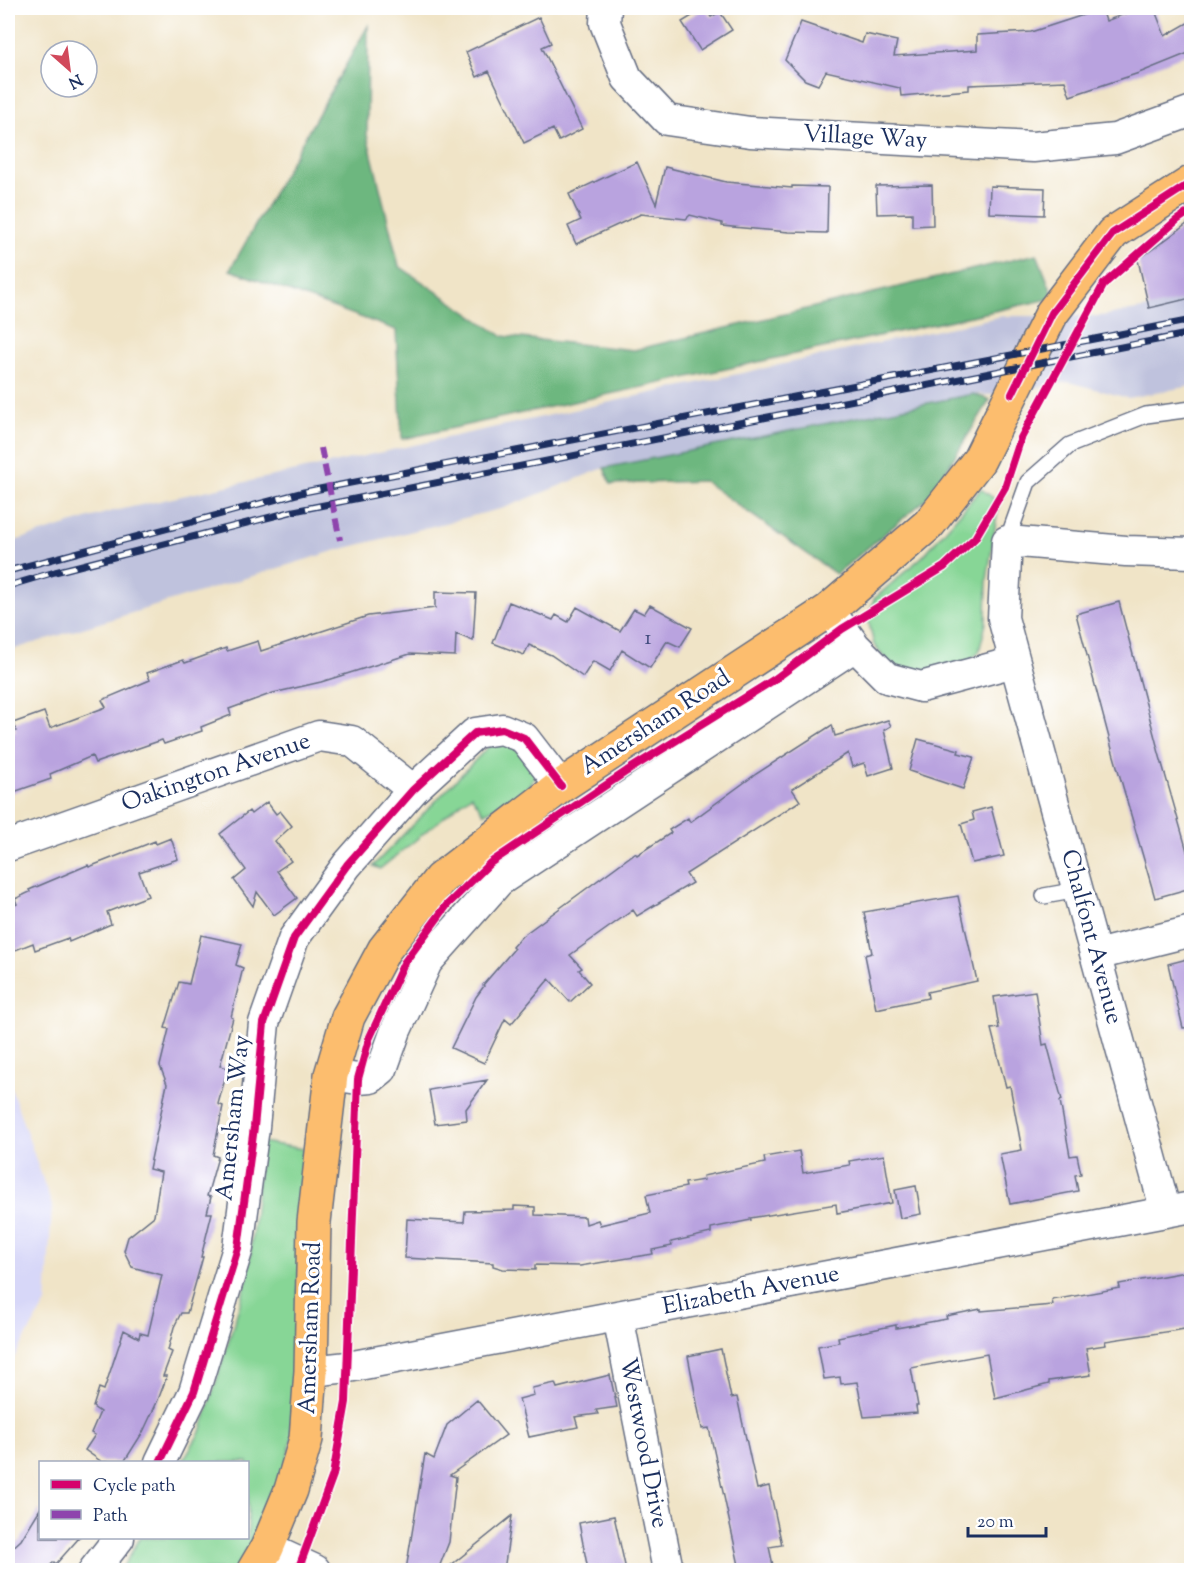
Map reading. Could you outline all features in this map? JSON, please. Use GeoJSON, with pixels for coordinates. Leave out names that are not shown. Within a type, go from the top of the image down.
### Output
{"type":"FeatureCollection","features":[{"type":"Feature","properties":{"kind":"main road","name":"Amersham Road"},"geometry":{"type":"LineString","coordinates":[[261,1559],[291,1490],[306,1439],[315,1222],[331,1075],[348,1017],[384,950],[440,879],[561,786],[829,609],[929,524],[979,460],[1052,313],[1113,233],[1191,182]]}},
{"type":"Feature","properties":{"kind":"street","name":"Village Way"},"geometry":{"type":"LineString","coordinates":[[606,8],[605,23],[627,78],[667,120],[750,132],[1033,147],[1115,139],[1191,111]]}},
{"type":"Feature","properties":{"kind":"street"},"geometry":{"type":"LineString","coordinates":[[1007,541],[1126,551],[1191,553]]}},
{"type":"Feature","properties":{"kind":"street","name":"Chalfont Avenue"},"geometry":{"type":"LineString","coordinates":[[1007,541],[1003,618],[1014,662],[1096,955],[1179,1209]]}},
{"type":"Feature","properties":{"kind":"street"},"geometry":{"type":"LineString","coordinates":[[829,609],[855,646],[887,678],[921,687],[1014,662]]}},
{"type":"Feature","properties":{"kind":"street","name":"Amersham Road"},"geometry":{"type":"LineString","coordinates":[[331,1075],[358,1079],[371,1078],[382,1070],[396,1030],[427,962],[499,881],[855,646]]}},
{"type":"Feature","properties":{"kind":"street","name":"Amersham Way"},"geometry":{"type":"LineString","coordinates":[[160,1461],[194,1392],[238,1248],[254,1127],[264,1023],[294,939],[347,865],[414,790],[475,733],[502,729],[524,738],[561,786]]}},
{"type":"Feature","properties":{"kind":"street","name":"Oakington Avenue"},"geometry":{"type":"LineString","coordinates":[[8,846],[319,736],[352,741],[414,790]]}},
{"type":"Feature","properties":{"kind":"street"},"geometry":{"type":"LineString","coordinates":[[1096,955],[1191,931]]}},
{"type":"Feature","properties":{"kind":"street","name":"Elizabeth Avenue"},"geometry":{"type":"LineString","coordinates":[[310,1371],[348,1367],[1179,1209]]}},
{"type":"Feature","properties":{"kind":"street","name":"Westwood Drive"},"geometry":{"type":"LineString","coordinates":[[618,1316],[668,1570]]}},
{"type":"Feature","properties":{"kind":"street"},"geometry":{"type":"LineString","coordinates":[[94,1570],[117,1539]]}},
{"type":"Feature","properties":{"kind":"street"},"geometry":{"type":"LineString","coordinates":[[261,1559],[315,1570]]}},
{"type":"Feature","properties":{"kind":"lane"},"geometry":{"type":"LineString","coordinates":[[1007,541],[1028,482],[1070,445],[1146,415],[1191,409]]}},
{"type":"Feature","properties":{"kind":"lane"},"geometry":{"type":"LineString","coordinates":[[1044,896],[1078,890]]}},
{"type":"Feature","properties":{"kind":"shaded area"},"geometry":{"type":"Polygon","coordinates":[[[1191,298],[1191,386],[1128,398],[1069,382],[988,395],[973,394],[604,468],[504,508],[334,551],[8,651],[8,543],[109,512],[1002,316],[1100,316],[1191,298]]]}},
{"type":"Feature","properties":{"kind":"shaded area"},"geometry":{"type":"Polygon","coordinates":[[[8,1079],[52,1206],[46,1303],[8,1368],[8,1079]]]}},
{"type":"Feature","properties":{"kind":"green space"},"geometry":{"type":"Polygon","coordinates":[[[368,26],[367,135],[399,266],[502,336],[634,350],[1037,254],[1054,298],[402,439],[396,330],[230,270],[368,26]]]}},
{"type":"Feature","properties":{"kind":"green space"},"geometry":{"type":"Polygon","coordinates":[[[973,394],[990,400],[930,496],[836,574],[704,481],[611,484],[604,468],[973,394]]]}},
{"type":"Feature","properties":{"kind":"green space"},"geometry":{"type":"Polygon","coordinates":[[[981,489],[999,502],[987,580],[986,623],[979,652],[968,662],[917,673],[889,664],[874,645],[868,619],[874,599],[923,556],[981,489]]]}},
{"type":"Feature","properties":{"kind":"green space"},"geometry":{"type":"Polygon","coordinates":[[[512,743],[536,775],[525,794],[484,813],[471,795],[380,869],[373,866],[489,746],[512,743]]]}},
{"type":"Feature","properties":{"kind":"green space"},"geometry":{"type":"Polygon","coordinates":[[[262,1142],[303,1149],[298,1298],[300,1405],[285,1467],[242,1570],[121,1570],[139,1539],[249,1539],[249,1461],[183,1461],[202,1429],[248,1277],[262,1142]]]}},
{"type":"Feature","properties":{"kind":"building"},"geometry":{"type":"Polygon","coordinates":[[[705,8],[711,17],[720,12],[732,30],[700,50],[682,22],[705,8]]]}},
{"type":"Feature","properties":{"kind":"building"},"geometry":{"type":"Polygon","coordinates":[[[1140,8],[1154,8],[1165,36],[1191,21],[1191,52],[1139,73],[1070,96],[1065,81],[969,85],[969,90],[901,96],[900,88],[826,71],[818,85],[805,80],[785,60],[801,22],[862,43],[865,34],[897,41],[894,56],[977,50],[977,35],[1031,32],[1102,9],[1106,21],[1140,8]]]}},
{"type":"Feature","properties":{"kind":"building"},"geometry":{"type":"Polygon","coordinates":[[[539,17],[551,43],[542,47],[582,129],[559,141],[553,129],[524,143],[489,71],[477,77],[466,52],[539,17]]]}},
{"type":"Feature","properties":{"kind":"building"},"geometry":{"type":"Polygon","coordinates":[[[637,162],[656,204],[665,167],[726,182],[792,188],[792,186],[828,187],[827,233],[722,226],[722,223],[690,215],[686,219],[641,214],[576,244],[568,226],[581,220],[569,194],[637,162]]]}},
{"type":"Feature","properties":{"kind":"building"},"geometry":{"type":"Polygon","coordinates":[[[932,185],[933,225],[912,226],[912,213],[877,214],[876,186],[932,185]]]}},
{"type":"Feature","properties":{"kind":"building"},"geometry":{"type":"Polygon","coordinates":[[[990,186],[1045,188],[1044,215],[989,213],[990,186]]]}},
{"type":"Feature","properties":{"kind":"building"},"geometry":{"type":"Polygon","coordinates":[[[1191,221],[1191,298],[1149,308],[1138,260],[1191,221]]]}},
{"type":"Feature","properties":{"kind":"building"},"geometry":{"type":"Polygon","coordinates":[[[435,592],[476,593],[473,641],[456,634],[455,656],[410,654],[321,682],[273,693],[229,709],[231,715],[201,727],[202,731],[164,744],[162,740],[95,763],[92,756],[50,774],[51,779],[8,794],[8,734],[16,731],[13,723],[44,712],[50,728],[106,707],[102,700],[150,680],[147,673],[183,660],[185,663],[226,648],[227,651],[258,641],[261,651],[368,616],[435,608],[435,592]]]}},
{"type":"Feature","properties":{"kind":"building"},"geometry":{"type":"Polygon","coordinates":[[[509,602],[553,620],[556,615],[568,622],[577,607],[620,631],[634,609],[644,614],[650,605],[692,628],[680,647],[667,641],[650,668],[622,650],[610,671],[593,661],[583,677],[551,655],[529,645],[524,655],[493,643],[509,602]]]}},
{"type":"Feature","properties":{"kind":"building"},"geometry":{"type":"Polygon","coordinates":[[[1119,602],[1191,865],[1191,888],[1155,898],[1076,614],[1119,602]]]}},
{"type":"Feature","properties":{"kind":"building"},"geometry":{"type":"Polygon","coordinates":[[[888,720],[891,726],[884,730],[893,768],[868,776],[864,763],[852,767],[848,753],[792,789],[800,801],[686,874],[692,883],[637,916],[633,910],[570,955],[582,968],[579,970],[590,983],[570,1002],[549,979],[511,1024],[505,1019],[484,1063],[451,1048],[483,985],[514,949],[512,947],[522,936],[635,853],[637,855],[671,833],[669,830],[688,818],[690,822],[756,774],[832,725],[835,736],[888,720]]]}},
{"type":"Feature","properties":{"kind":"building"},"geometry":{"type":"Polygon","coordinates":[[[918,739],[959,750],[958,753],[974,757],[963,789],[909,771],[918,739]]]}},
{"type":"Feature","properties":{"kind":"building"},"geometry":{"type":"Polygon","coordinates":[[[267,802],[276,814],[280,811],[292,826],[275,841],[291,861],[277,871],[297,898],[274,915],[257,892],[253,906],[234,880],[246,870],[220,834],[249,811],[251,814],[267,802]]]}},
{"type":"Feature","properties":{"kind":"building"},"geometry":{"type":"Polygon","coordinates":[[[991,807],[1004,856],[972,863],[961,824],[974,820],[972,812],[991,807]]]}},
{"type":"Feature","properties":{"kind":"building"},"geometry":{"type":"Polygon","coordinates":[[[171,838],[178,859],[139,872],[148,896],[107,912],[111,924],[69,942],[68,938],[35,950],[33,943],[8,953],[8,908],[17,904],[15,899],[30,892],[29,890],[88,865],[89,867],[155,841],[156,844],[171,838]]]}},
{"type":"Feature","properties":{"kind":"building"},"geometry":{"type":"Polygon","coordinates":[[[958,896],[977,981],[927,992],[928,998],[876,1009],[865,955],[872,953],[864,912],[958,896]]]}},
{"type":"Feature","properties":{"kind":"building"},"geometry":{"type":"Polygon","coordinates":[[[201,935],[242,944],[236,965],[243,968],[220,1066],[228,1068],[218,1104],[223,1106],[213,1155],[218,1157],[207,1196],[211,1197],[207,1213],[212,1213],[201,1257],[203,1257],[187,1313],[181,1313],[174,1327],[168,1350],[172,1352],[163,1376],[167,1376],[143,1432],[125,1461],[101,1461],[85,1450],[95,1435],[91,1433],[100,1412],[93,1407],[99,1388],[104,1390],[124,1330],[139,1338],[140,1333],[148,1335],[162,1275],[132,1267],[124,1251],[128,1237],[154,1216],[161,1172],[149,1169],[167,1084],[160,1066],[169,1029],[165,1028],[179,982],[189,984],[201,935]]]}},
{"type":"Feature","properties":{"kind":"building"},"geometry":{"type":"Polygon","coordinates":[[[1191,958],[1191,1027],[1183,1028],[1168,964],[1191,958]]]}},
{"type":"Feature","properties":{"kind":"building"},"geometry":{"type":"Polygon","coordinates":[[[1035,991],[1043,1045],[1047,1044],[1062,1100],[1060,1101],[1070,1156],[1077,1155],[1081,1174],[1075,1175],[1078,1191],[1010,1204],[1000,1154],[1022,1150],[1010,1086],[1006,1087],[991,1029],[999,1028],[994,997],[1035,991]]]}},
{"type":"Feature","properties":{"kind":"building"},"geometry":{"type":"Polygon","coordinates":[[[487,1080],[466,1109],[467,1120],[435,1124],[429,1090],[487,1080]]]}},
{"type":"Feature","properties":{"kind":"building"},"geometry":{"type":"Polygon","coordinates":[[[799,1151],[803,1173],[850,1165],[849,1161],[884,1155],[892,1203],[837,1213],[836,1204],[750,1218],[751,1220],[711,1228],[711,1233],[671,1242],[672,1246],[652,1250],[653,1254],[580,1266],[535,1265],[535,1270],[503,1269],[493,1266],[493,1263],[405,1258],[407,1219],[464,1222],[465,1211],[514,1210],[514,1206],[535,1207],[535,1215],[585,1217],[586,1224],[598,1220],[600,1225],[650,1213],[646,1195],[686,1187],[685,1183],[704,1180],[703,1176],[765,1163],[764,1157],[799,1151]]]}},
{"type":"Feature","properties":{"kind":"building"},"geometry":{"type":"Polygon","coordinates":[[[916,1186],[921,1214],[900,1218],[895,1190],[916,1186]]]}},
{"type":"Feature","properties":{"kind":"building"},"geometry":{"type":"Polygon","coordinates":[[[1191,1271],[1191,1328],[1105,1341],[1106,1345],[1086,1348],[1091,1375],[1049,1381],[1049,1384],[995,1398],[987,1354],[911,1368],[918,1406],[916,1406],[917,1413],[864,1417],[857,1382],[841,1384],[840,1377],[824,1379],[818,1346],[839,1342],[838,1337],[896,1325],[896,1328],[947,1319],[946,1316],[981,1309],[981,1311],[1053,1305],[1052,1300],[1120,1288],[1119,1284],[1191,1271]]]}},
{"type":"Feature","properties":{"kind":"building"},"geometry":{"type":"Polygon","coordinates":[[[721,1349],[731,1398],[737,1397],[757,1489],[769,1486],[782,1545],[769,1547],[774,1570],[740,1570],[709,1428],[702,1429],[688,1356],[721,1349]]]}},
{"type":"Feature","properties":{"kind":"building"},"geometry":{"type":"Polygon","coordinates":[[[610,1375],[617,1407],[596,1410],[598,1414],[575,1417],[578,1427],[529,1437],[519,1399],[534,1395],[532,1388],[555,1383],[557,1388],[610,1375]]]}},
{"type":"Feature","properties":{"kind":"building"},"geometry":{"type":"Polygon","coordinates":[[[477,1400],[506,1435],[450,1475],[456,1477],[449,1542],[438,1570],[406,1570],[425,1454],[434,1459],[447,1425],[477,1400]]]}},
{"type":"Feature","properties":{"kind":"building"},"geometry":{"type":"Polygon","coordinates":[[[39,1511],[39,1539],[78,1539],[56,1564],[54,1562],[45,1570],[8,1570],[8,1552],[21,1540],[39,1511]]]}},
{"type":"Feature","properties":{"kind":"building"},"geometry":{"type":"Polygon","coordinates":[[[512,1516],[504,1570],[445,1570],[512,1516]]]}},
{"type":"Feature","properties":{"kind":"building"},"geometry":{"type":"Polygon","coordinates":[[[614,1516],[626,1570],[588,1570],[579,1523],[614,1516]]]}},
{"type":"Feature","properties":{"kind":"railway"},"geometry":{"type":"LineString","coordinates":[[8,571],[304,492],[1192,320]]}},
{"type":"Feature","properties":{"kind":"railway"},"geometry":{"type":"LineString","coordinates":[[8,586],[294,511],[1192,333]]}},
{"type":"Feature","properties":{"kind":"marked path"},"geometry":{"type":"LineString","coordinates":[[321,448],[340,540]]}},
{"type":"Feature","properties":{"kind":"cycle path"},"geometry":{"type":"LineString","coordinates":[[1012,394],[1052,313],[1113,233],[1192,182]]}},
{"type":"Feature","properties":{"kind":"cycle path"},"geometry":{"type":"LineString","coordinates":[[298,1570],[333,1475],[346,1402],[358,1079],[369,1039],[404,963],[447,905],[490,863],[627,771],[775,679],[842,629],[944,567],[975,538],[1005,487],[1021,438],[1104,284],[1177,220],[1192,210]]}},
{"type":"Feature","properties":{"kind":"cycle path"},"geometry":{"type":"LineString","coordinates":[[160,1461],[194,1392],[238,1248],[254,1127],[264,1023],[294,938],[347,865],[413,790],[475,733],[502,729],[524,738],[561,786]]}}]}
